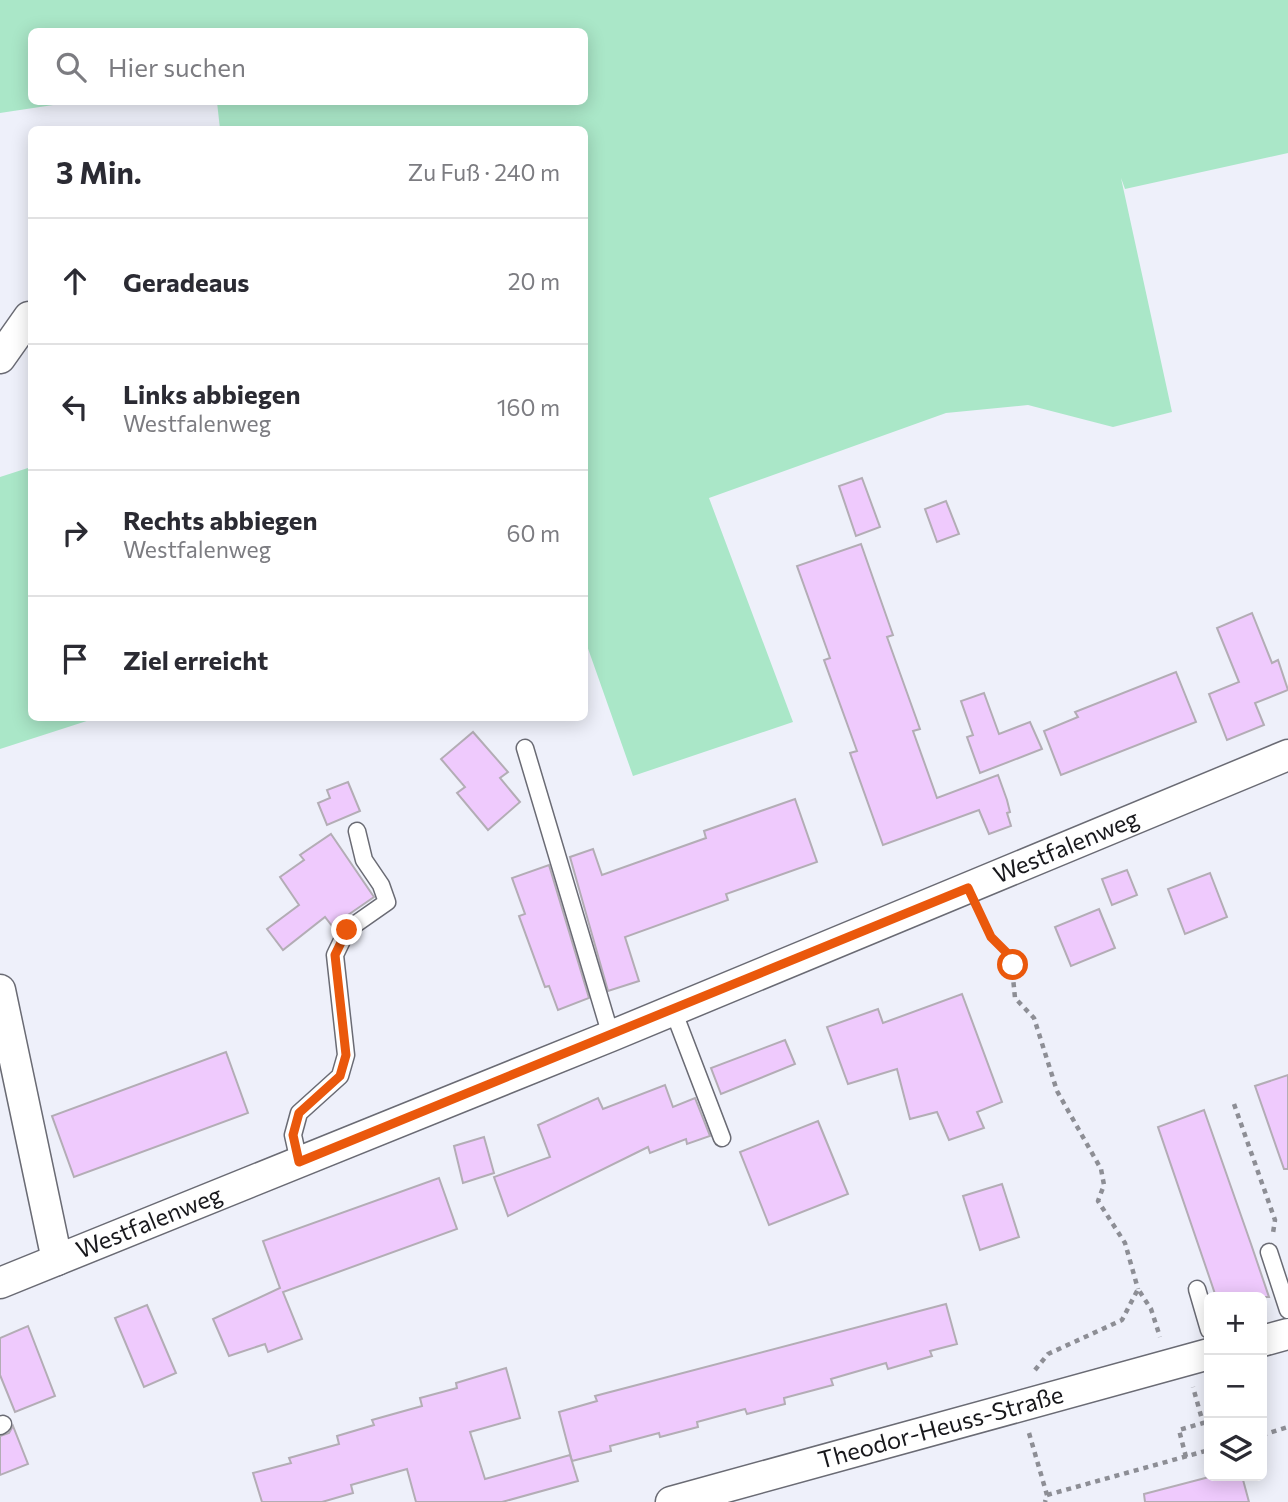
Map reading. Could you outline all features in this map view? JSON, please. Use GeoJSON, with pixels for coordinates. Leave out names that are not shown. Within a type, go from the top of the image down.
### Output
{"type":"FeatureCollection","features":[{"type":"Feature","properties":{"kind":"street"},"geometry":{"type":"LineString","coordinates":[[0,358],[28,318]]}},
{"type":"Feature","properties":{"kind":"street","name":"Westfalenweg"},"geometry":{"type":"LineString","coordinates":[[0,1283],[611,1036],[1288,755]]}},
{"type":"Feature","properties":{"kind":"street"},"geometry":{"type":"LineString","coordinates":[[0,990],[57,1260]]}},
{"type":"Feature","properties":{"kind":"street"},"geometry":{"type":"LineString","coordinates":[[1267,1340],[1288,1334]]}},
{"type":"Feature","properties":{"kind":"street","name":"Theodor-Heuss-Straße"},"geometry":{"type":"LineString","coordinates":[[671,1502],[1188,1360]]}},
{"type":"Feature","properties":{"kind":"lane"},"geometry":{"type":"LineString","coordinates":[[525,748],[611,1036]]}},
{"type":"Feature","properties":{"kind":"lane"},"geometry":{"type":"LineString","coordinates":[[299,1162],[293,1135],[299,1113],[340,1076],[346,1055],[335,955],[347,930],[387,902],[381,885],[364,860],[358,831]]}},
{"type":"Feature","properties":{"kind":"lane"},"geometry":{"type":"LineString","coordinates":[[673,1010],[722,1139]]}},
{"type":"Feature","properties":{"kind":"lane"},"geometry":{"type":"LineString","coordinates":[[1269,1252],[1288,1310]]}},
{"type":"Feature","properties":{"kind":"lane"},"geometry":{"type":"LineString","coordinates":[[1197,1289],[1204,1312]]}},
{"type":"Feature","properties":{"kind":"path"},"geometry":{"type":"LineString","coordinates":[[968,888],[991,937],[1011,957],[1015,998],[1034,1018],[1058,1091],[1101,1169],[1104,1185],[1098,1201],[1125,1243],[1138,1289],[1188,1360],[1203,1423],[1179,1430],[1186,1457]]}},
{"type":"Feature","properties":{"kind":"path"},"geometry":{"type":"LineString","coordinates":[[1234,1104],[1275,1220],[1269,1252]]}},
{"type":"Feature","properties":{"kind":"path"},"geometry":{"type":"LineString","coordinates":[[1045,1502],[1047,1495],[1028,1429],[1038,1401],[1033,1375],[1048,1354],[1122,1320],[1138,1289]]}},
{"type":"Feature","properties":{"kind":"path"},"geometry":{"type":"LineString","coordinates":[[1267,1433],[1288,1427]]}},
{"type":"Feature","properties":{"kind":"path"},"geometry":{"type":"LineString","coordinates":[[1047,1495],[1204,1452]]}},
{"type":"Feature","properties":{"kind":"green space"},"geometry":{"type":"Polygon","coordinates":[[[0,0],[1288,0],[1288,153],[1125,189],[1121,178],[1172,412],[1113,427],[1028,405],[946,413],[709,498],[793,722],[633,776],[588,648],[588,126],[220,126],[217,105],[588,105],[588,28],[28,28],[28,105],[53,105],[0,113],[0,0]]]}},
{"type":"Feature","properties":{"kind":"green space"},"geometry":{"type":"Polygon","coordinates":[[[28,468],[28,721],[87,721],[0,749],[0,477],[28,468]]]}},
{"type":"Feature","properties":{"kind":"building"},"geometry":{"type":"Polygon","coordinates":[[[862,478],[880,527],[856,536],[839,486],[862,478]]]}},
{"type":"Feature","properties":{"kind":"building"},"geometry":{"type":"Polygon","coordinates":[[[946,501],[959,534],[937,542],[925,509],[946,501]]]}},
{"type":"Feature","properties":{"kind":"building"},"geometry":{"type":"Polygon","coordinates":[[[861,544],[893,635],[887,637],[920,729],[913,731],[937,798],[998,775],[1007,800],[1011,826],[989,834],[979,810],[883,845],[850,753],[857,751],[824,660],[830,658],[797,566],[861,544]]]}},
{"type":"Feature","properties":{"kind":"building"},"geometry":{"type":"Polygon","coordinates":[[[1252,613],[1272,663],[1278,660],[1288,690],[1255,703],[1264,725],[1227,740],[1209,694],[1239,682],[1217,628],[1252,613]]]}},
{"type":"Feature","properties":{"kind":"building"},"geometry":{"type":"Polygon","coordinates":[[[1176,672],[1196,722],[1061,775],[1044,731],[1078,717],[1075,712],[1176,672]]]}},
{"type":"Feature","properties":{"kind":"building"},"geometry":{"type":"Polygon","coordinates":[[[984,693],[999,734],[1030,722],[1042,749],[980,773],[967,737],[973,735],[961,701],[984,693]]]}},
{"type":"Feature","properties":{"kind":"building"},"geometry":{"type":"Polygon","coordinates":[[[473,732],[508,772],[500,778],[520,802],[488,830],[457,793],[465,787],[441,759],[473,732]]]}},
{"type":"Feature","properties":{"kind":"building"},"geometry":{"type":"Polygon","coordinates":[[[348,782],[360,811],[327,825],[318,803],[330,798],[327,790],[348,782]]]}},
{"type":"Feature","properties":{"kind":"building"},"geometry":{"type":"Polygon","coordinates":[[[795,799],[817,862],[726,894],[728,900],[625,937],[639,981],[608,991],[570,857],[593,849],[602,875],[706,838],[704,831],[795,799]]]}},
{"type":"Feature","properties":{"kind":"building"},"geometry":{"type":"Polygon","coordinates":[[[331,834],[374,897],[332,926],[325,917],[283,950],[267,929],[299,905],[280,877],[304,860],[300,855],[331,834]]]}},
{"type":"Feature","properties":{"kind":"building"},"geometry":{"type":"Polygon","coordinates":[[[549,865],[589,998],[558,1010],[549,986],[545,987],[519,916],[525,914],[512,878],[549,865]]]}},
{"type":"Feature","properties":{"kind":"building"},"geometry":{"type":"Polygon","coordinates":[[[1127,870],[1137,895],[1112,905],[1102,879],[1127,870]]]}},
{"type":"Feature","properties":{"kind":"building"},"geometry":{"type":"Polygon","coordinates":[[[1210,873],[1227,917],[1185,934],[1168,889],[1210,873]]]}},
{"type":"Feature","properties":{"kind":"building"},"geometry":{"type":"Polygon","coordinates":[[[1099,909],[1115,948],[1071,966],[1055,927],[1099,909]]]}},
{"type":"Feature","properties":{"kind":"building"},"geometry":{"type":"Polygon","coordinates":[[[962,994],[1002,1102],[977,1112],[984,1128],[949,1140],[937,1112],[910,1119],[897,1069],[848,1084],[827,1027],[878,1009],[883,1023],[962,994]]]}},
{"type":"Feature","properties":{"kind":"building"},"geometry":{"type":"Polygon","coordinates":[[[785,1040],[795,1064],[721,1094],[711,1068],[785,1040]]]}},
{"type":"Feature","properties":{"kind":"building"},"geometry":{"type":"Polygon","coordinates":[[[226,1052],[248,1113],[74,1177],[52,1116],[226,1052]]]}},
{"type":"Feature","properties":{"kind":"building"},"geometry":{"type":"Polygon","coordinates":[[[1288,1075],[1288,1169],[1284,1169],[1255,1086],[1288,1075]]]}},
{"type":"Feature","properties":{"kind":"building"},"geometry":{"type":"Polygon","coordinates":[[[665,1085],[673,1107],[695,1098],[710,1136],[687,1144],[686,1139],[650,1153],[648,1147],[508,1216],[494,1177],[550,1157],[538,1125],[598,1098],[603,1109],[665,1085]]]}},
{"type":"Feature","properties":{"kind":"building"},"geometry":{"type":"Polygon","coordinates":[[[1204,1110],[1269,1297],[1267,1292],[1214,1292],[1158,1127],[1204,1110]]]}},
{"type":"Feature","properties":{"kind":"building"},"geometry":{"type":"Polygon","coordinates":[[[818,1121],[848,1194],[769,1225],[740,1152],[818,1121]]]}},
{"type":"Feature","properties":{"kind":"building"},"geometry":{"type":"Polygon","coordinates":[[[484,1137],[494,1173],[463,1183],[454,1146],[484,1137]]]}},
{"type":"Feature","properties":{"kind":"building"},"geometry":{"type":"Polygon","coordinates":[[[439,1178],[457,1229],[283,1292],[302,1339],[268,1352],[265,1344],[229,1356],[213,1319],[280,1288],[263,1241],[439,1178]]]}},
{"type":"Feature","properties":{"kind":"building"},"geometry":{"type":"Polygon","coordinates":[[[1002,1184],[1019,1237],[980,1250],[963,1196],[1002,1184]]]}},
{"type":"Feature","properties":{"kind":"building"},"geometry":{"type":"Polygon","coordinates":[[[946,1304],[957,1344],[930,1351],[932,1356],[888,1369],[886,1363],[831,1379],[833,1385],[784,1398],[785,1404],[747,1414],[745,1409],[697,1422],[698,1427],[660,1437],[659,1433],[610,1446],[611,1451],[572,1461],[559,1412],[597,1401],[595,1396],[946,1304]]]}},
{"type":"Feature","properties":{"kind":"building"},"geometry":{"type":"Polygon","coordinates":[[[147,1305],[176,1373],[144,1387],[115,1318],[147,1305]]]}},
{"type":"Feature","properties":{"kind":"building"},"geometry":{"type":"Polygon","coordinates":[[[28,1326],[55,1396],[15,1412],[0,1375],[0,1338],[28,1326]]]}},
{"type":"Feature","properties":{"kind":"building"},"geometry":{"type":"Polygon","coordinates":[[[506,1368],[520,1418],[470,1432],[485,1479],[570,1455],[578,1481],[502,1502],[416,1502],[407,1469],[351,1485],[353,1493],[322,1502],[262,1502],[253,1473],[291,1463],[289,1458],[339,1444],[337,1436],[374,1425],[372,1420],[422,1406],[420,1398],[457,1388],[456,1383],[506,1368]]]}},
{"type":"Feature","properties":{"kind":"building"},"geometry":{"type":"Polygon","coordinates":[[[13,1426],[28,1464],[0,1475],[0,1436],[9,1433],[13,1426]]]}},
{"type":"Feature","properties":{"kind":"building"},"geometry":{"type":"Polygon","coordinates":[[[1204,1478],[1204,1481],[1243,1481],[1249,1502],[1145,1502],[1144,1494],[1204,1478]]]}},
{"type":"Feature","properties":{"kind":"route"},"geometry":{"type":"LineString","coordinates":[[347,930],[335,955],[346,1055],[340,1076],[299,1113],[293,1135],[299,1162],[968,888],[991,937],[1011,957],[1013,965]]}}]}
